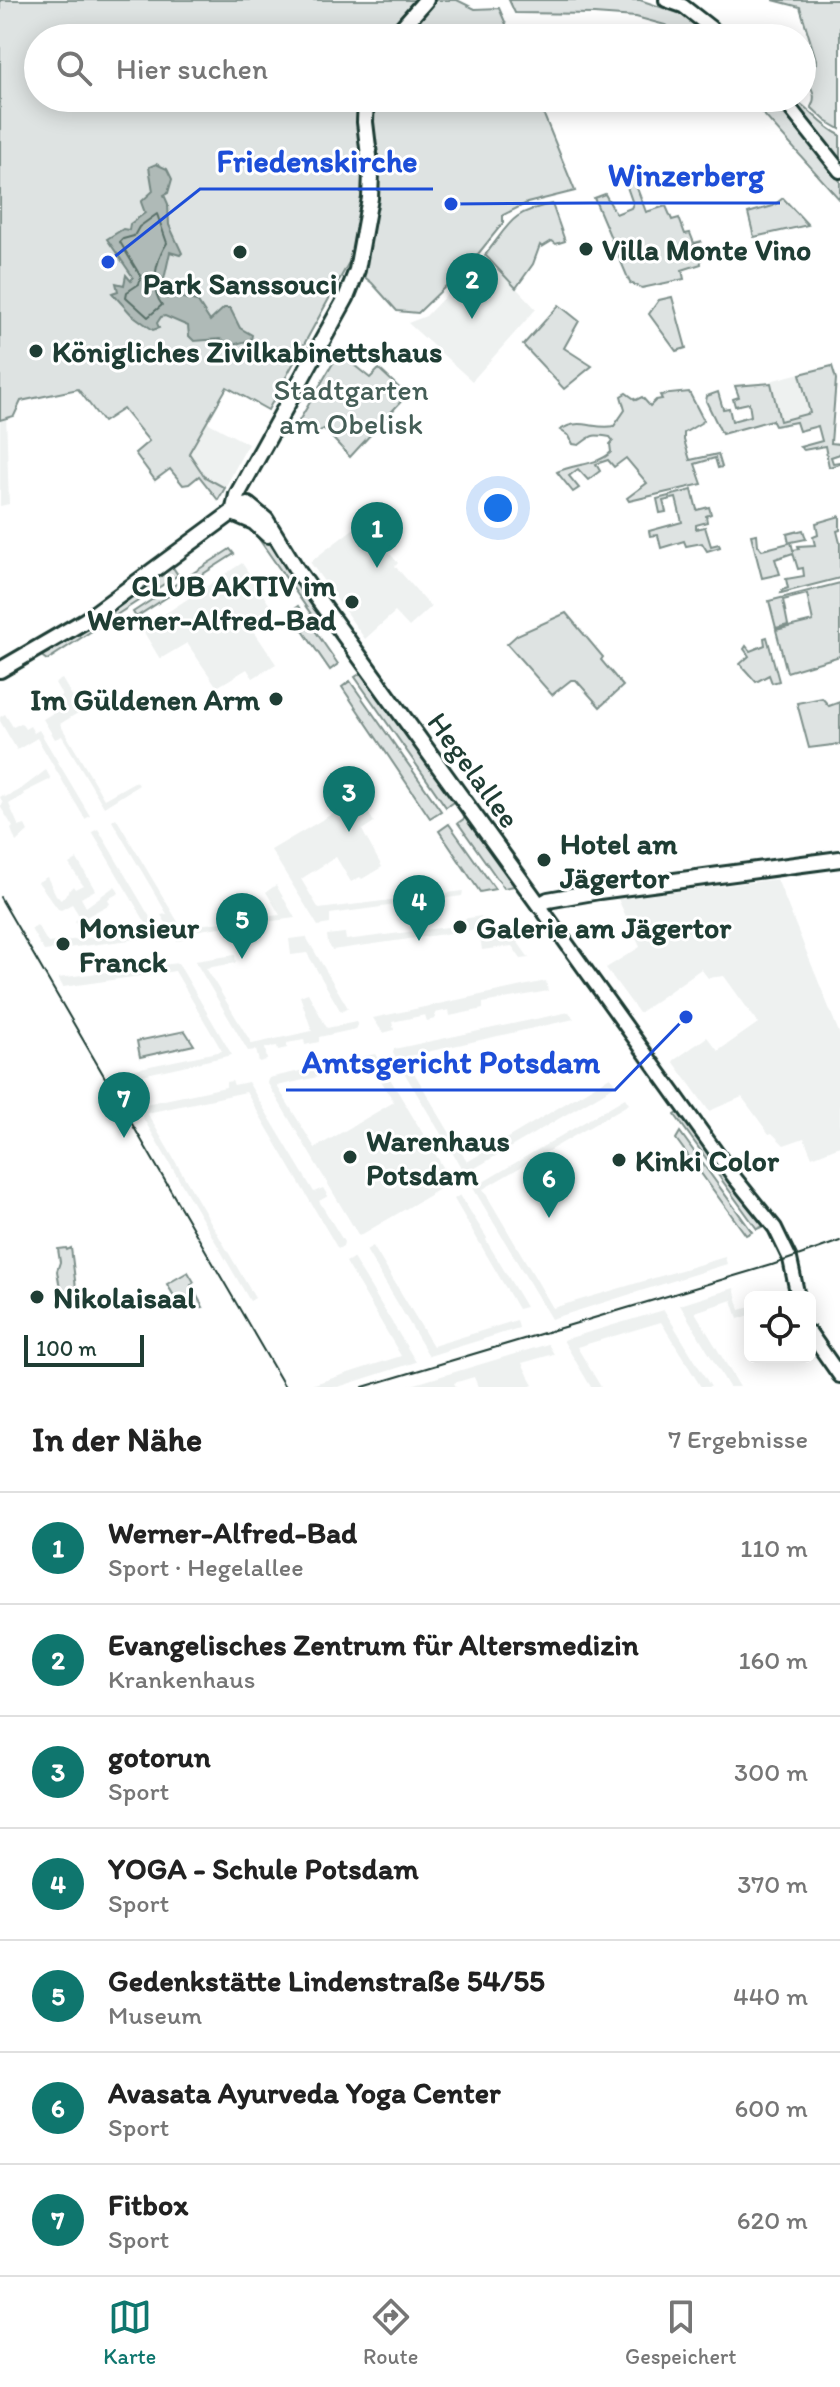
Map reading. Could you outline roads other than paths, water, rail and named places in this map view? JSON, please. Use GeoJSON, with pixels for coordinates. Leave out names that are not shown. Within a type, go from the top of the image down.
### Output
{"type":"FeatureCollection","features":[{"type":"Feature","properties":{"kind":"main road"},"geometry":{"type":"LineString","coordinates":[[405,24],[426,0]]}},
{"type":"Feature","properties":{"kind":"main road"},"geometry":{"type":"LineString","coordinates":[[0,670],[86,620],[233,513],[237,495],[353,281],[371,185],[367,112]]}},
{"type":"Feature","properties":{"kind":"main road","name":"Hegelallee"},"geometry":{"type":"LineString","coordinates":[[233,513],[243,505],[252,507],[266,520],[280,546],[539,905]]}},
{"type":"Feature","properties":{"kind":"main road"},"geometry":{"type":"LineString","coordinates":[[539,905],[548,900],[585,894],[840,859]]}},
{"type":"Feature","properties":{"kind":"street"},"geometry":{"type":"LineString","coordinates":[[666,0],[683,6],[706,24]]}},
{"type":"Feature","properties":{"kind":"street"},"geometry":{"type":"LineString","coordinates":[[793,112],[840,171]]}},
{"type":"Feature","properties":{"kind":"street","name":"Hegelallee"},"geometry":{"type":"LineString","coordinates":[[539,905],[734,1177],[775,1228],[790,1259],[797,1291]]}},
{"type":"Feature","properties":{"kind":"street"},"geometry":{"type":"LineString","coordinates":[[816,1342],[840,1376]]}},
{"type":"Feature","properties":{"kind":"water"},"geometry":{"type":"Polygon","coordinates":[[[156,164],[167,169],[172,179],[168,193],[164,195],[168,204],[169,225],[182,253],[170,252],[163,284],[164,294],[197,301],[210,321],[224,308],[230,308],[240,328],[252,335],[251,340],[232,345],[220,339],[194,341],[189,336],[188,326],[165,316],[157,323],[159,328],[153,330],[131,314],[112,293],[118,291],[116,283],[124,285],[126,275],[131,281],[133,277],[107,239],[123,229],[129,230],[130,224],[145,213],[141,202],[153,191],[149,167],[156,164]]]}},
{"type":"Feature","properties":{"kind":"tram line"},"geometry":{"type":"LineString","coordinates":[[0,897],[285,1387]]}},
{"type":"Feature","properties":{"kind":"tram line"},"geometry":{"type":"LineString","coordinates":[[772,1265],[840,1241]]}},
{"type":"Feature","properties":{"kind":"tram line"},"geometry":{"type":"LineString","coordinates":[[363,1387],[771,1265]]}},
{"type":"Feature","properties":{"kind":"place","name":"Winzerberg"},"geometry":{"type":"Point","coordinates":[451,204]}},
{"type":"Feature","properties":{"kind":"place","name":"Villa Monte Vino"},"geometry":{"type":"Point","coordinates":[586,249]}},
{"type":"Feature","properties":{"kind":"place","name":"Park Sanssouci"},"geometry":{"type":"Point","coordinates":[240,252]}},
{"type":"Feature","properties":{"kind":"place","name":"Friedenskirche"},"geometry":{"type":"Point","coordinates":[108,262]}},
{"type":"Feature","properties":{"kind":"place","name":"Evangelisches Zentrum für Altersmedizin"},"geometry":{"type":"Point","coordinates":[472,319]}},
{"type":"Feature","properties":{"kind":"place","name":"Königliches Zivilkabinettshaus"},"geometry":{"type":"Point","coordinates":[36,351]}},
{"type":"Feature","properties":{"kind":"place","name":"Werner-Alfred-Bad"},"geometry":{"type":"Point","coordinates":[377,568]}},
{"type":"Feature","properties":{"kind":"place","name":"CLUB AKTIV im Werner-Alfred-Bad"},"geometry":{"type":"Point","coordinates":[352,602]}},
{"type":"Feature","properties":{"kind":"place","name":"Im Güldenen Arm"},"geometry":{"type":"Point","coordinates":[276,699]}},
{"type":"Feature","properties":{"kind":"place","name":"gotorun"},"geometry":{"type":"Point","coordinates":[349,832]}},
{"type":"Feature","properties":{"kind":"place","name":"Hotel am Jägertor"},"geometry":{"type":"Point","coordinates":[544,860]}},
{"type":"Feature","properties":{"kind":"place","name":"Galerie am Jägertor"},"geometry":{"type":"Point","coordinates":[460,927]}},
{"type":"Feature","properties":{"kind":"place","name":"YOGA - Schule Potsdam"},"geometry":{"type":"Point","coordinates":[419,941]}},
{"type":"Feature","properties":{"kind":"place","name":"Monsieur Franck"},"geometry":{"type":"Point","coordinates":[63,944]}},
{"type":"Feature","properties":{"kind":"place","name":"Gedenkstätte Lindenstraße 54/55"},"geometry":{"type":"Point","coordinates":[242,959]}},
{"type":"Feature","properties":{"kind":"place","name":"Amtsgericht Potsdam"},"geometry":{"type":"Point","coordinates":[686,1017]}},
{"type":"Feature","properties":{"kind":"place","name":"Fitbox"},"geometry":{"type":"Point","coordinates":[124,1138]}},
{"type":"Feature","properties":{"kind":"place","name":"Warenhaus Potsdam"},"geometry":{"type":"Point","coordinates":[350,1157]}},
{"type":"Feature","properties":{"kind":"place","name":"Kinki Color"},"geometry":{"type":"Point","coordinates":[619,1160]}},
{"type":"Feature","properties":{"kind":"place","name":"Avasata Ayurveda Yoga Center"},"geometry":{"type":"Point","coordinates":[549,1218]}},
{"type":"Feature","properties":{"kind":"place","name":"Nikolaisaal"},"geometry":{"type":"Point","coordinates":[37,1297]}},
{"type":"Feature","properties":{"kind":"park label","name":"Stadtgarten am Obelisk"},"geometry":{"type":"Point","coordinates":[351,406]}}]}
